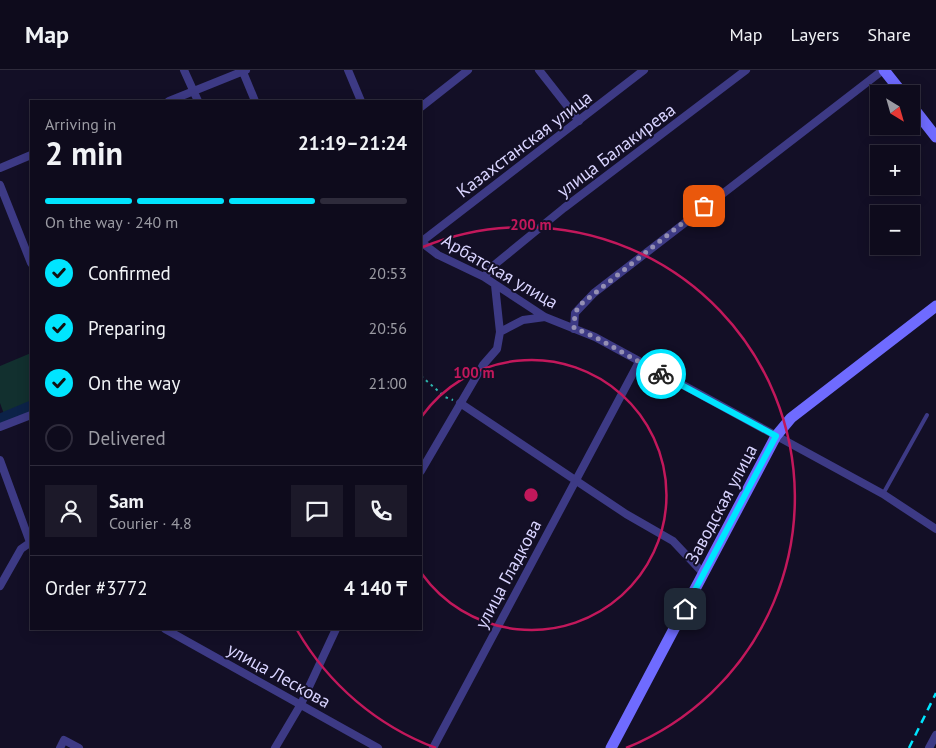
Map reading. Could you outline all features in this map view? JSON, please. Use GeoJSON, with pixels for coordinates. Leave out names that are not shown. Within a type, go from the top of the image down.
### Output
{"type":"FeatureCollection","features":[{"type":"Feature","properties":{"kind":"street"},"geometry":{"type":"LineString","coordinates":[[184,70],[198,100]]}},
{"type":"Feature","properties":{"kind":"street"},"geometry":{"type":"LineString","coordinates":[[348,70],[361,100]]}},
{"type":"Feature","properties":{"kind":"street"},"geometry":{"type":"LineString","coordinates":[[422,106],[468,70]]}},
{"type":"Feature","properties":{"kind":"street"},"geometry":{"type":"LineString","coordinates":[[539,70],[579,121]]}},
{"type":"Feature","properties":{"kind":"street","name":"Казахстанская улица"},"geometry":{"type":"LineString","coordinates":[[422,241],[644,70]]}},
{"type":"Feature","properties":{"kind":"street","name":"улица Балакирева"},"geometry":{"type":"LineString","coordinates":[[484,277],[493,266],[564,208],[746,70]]}},
{"type":"Feature","properties":{"kind":"street"},"geometry":{"type":"LineString","coordinates":[[574,328],[575,313],[594,293],[884,70],[895,85]]}},
{"type":"Feature","properties":{"kind":"street"},"geometry":{"type":"LineString","coordinates":[[172,100],[245,71],[255,100]]}},
{"type":"Feature","properties":{"kind":"street"},"geometry":{"type":"LineString","coordinates":[[920,117],[936,137]]}},
{"type":"Feature","properties":{"kind":"street"},"geometry":{"type":"LineString","coordinates":[[0,168],[30,155]]}},
{"type":"Feature","properties":{"kind":"street"},"geometry":{"type":"LineString","coordinates":[[0,185],[30,260]]}},
{"type":"Feature","properties":{"kind":"street","name":"Арбатская улица"},"geometry":{"type":"LineString","coordinates":[[422,243],[438,255],[484,277],[546,317],[595,337],[776,436]]}},
{"type":"Feature","properties":{"kind":"street"},"geometry":{"type":"LineString","coordinates":[[422,469],[483,365],[498,349],[500,332],[495,285]]}},
{"type":"Feature","properties":{"kind":"street","name":"Заводская улица"},"geometry":{"type":"LineString","coordinates":[[611,748],[776,436],[791,418],[936,306]]}},
{"type":"Feature","properties":{"kind":"street"},"geometry":{"type":"LineString","coordinates":[[500,332],[523,320],[546,317]]}},
{"type":"Feature","properties":{"kind":"street","name":"улица Гладкова"},"geometry":{"type":"LineString","coordinates":[[433,748],[639,362]]}},
{"type":"Feature","properties":{"kind":"street"},"geometry":{"type":"LineString","coordinates":[[460,403],[626,514],[672,541],[704,574]]}},
{"type":"Feature","properties":{"kind":"street"},"geometry":{"type":"LineString","coordinates":[[0,427],[30,415]]}},
{"type":"Feature","properties":{"kind":"street","name":"Заводская улица"},"geometry":{"type":"LineString","coordinates":[[776,436],[883,494],[936,529]]}},
{"type":"Feature","properties":{"kind":"street"},"geometry":{"type":"LineString","coordinates":[[0,460],[30,543],[22,549],[0,586]]}},
{"type":"Feature","properties":{"kind":"street","name":"улица Лескова"},"geometry":{"type":"LineString","coordinates":[[167,630],[378,748]]}},
{"type":"Feature","properties":{"kind":"street"},"geometry":{"type":"LineString","coordinates":[[275,748],[301,704],[336,630]]}},
{"type":"Feature","properties":{"kind":"street"},"geometry":{"type":"LineString","coordinates":[[929,748],[936,735]]}},
{"type":"Feature","properties":{"kind":"street"},"geometry":{"type":"LineString","coordinates":[[60,748],[64,740],[79,748]]}},
{"type":"Feature","properties":{"kind":"lane"},"geometry":{"type":"LineString","coordinates":[[883,494],[927,415]]}},
{"type":"Feature","properties":{"kind":"path"},"geometry":{"type":"LineString","coordinates":[[422,377],[445,397],[460,403]]}},
{"type":"Feature","properties":{"kind":"green space"},"geometry":{"type":"Polygon","coordinates":[[[30,353],[30,402],[4,414],[0,403],[0,366],[30,353]]]}},
{"type":"Feature","properties":{"kind":"waterway"},"geometry":{"type":"LineString","coordinates":[[0,422],[30,409]]}},
{"type":"Feature","properties":{"kind":"railway"},"geometry":{"type":"LineString","coordinates":[[909,748],[936,693]]}},
{"type":"Feature","properties":{"kind":"way so far"},"geometry":{"type":"LineString","coordinates":[[661,374],[595,337],[574,328],[575,313],[580,305],[594,293],[704,206]]}},
{"type":"Feature","properties":{"kind":"route"},"geometry":{"type":"LineString","coordinates":[[661,374],[776,436],[685,609]]}}]}
